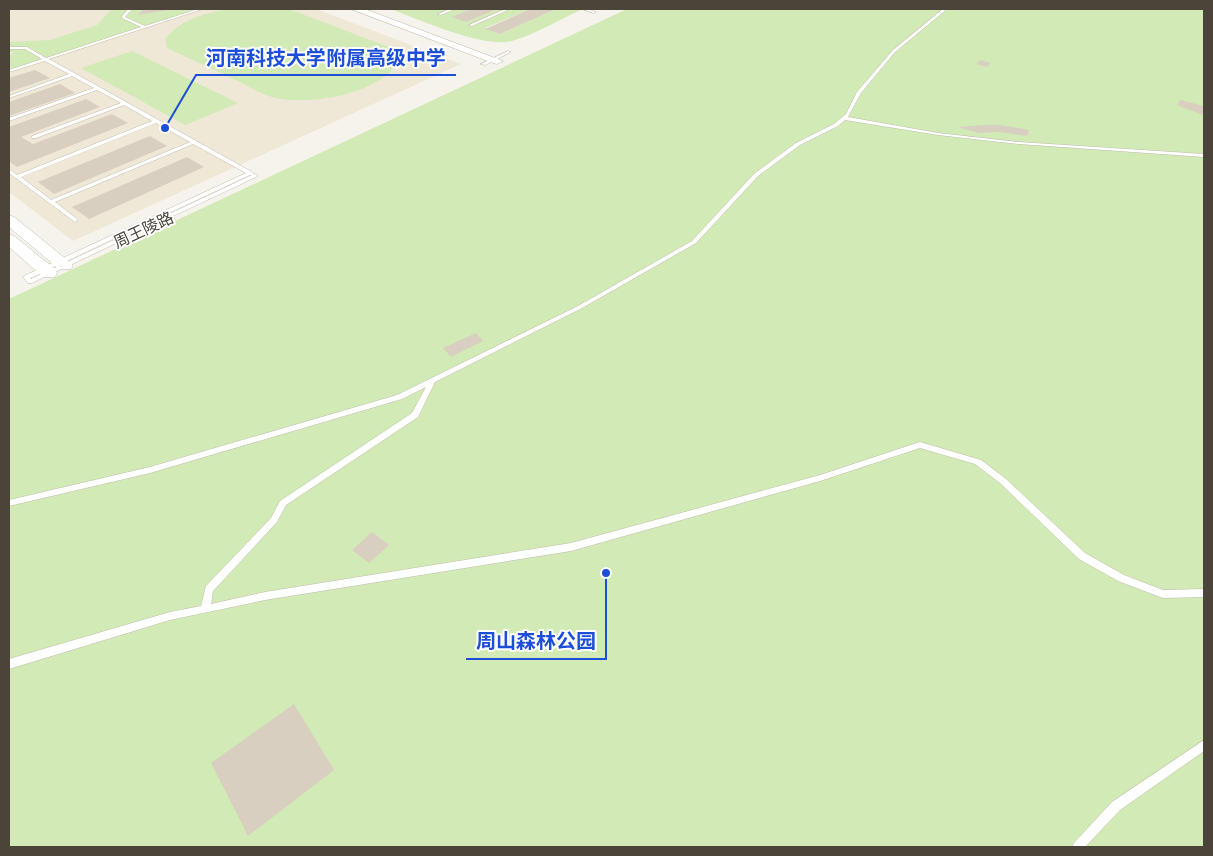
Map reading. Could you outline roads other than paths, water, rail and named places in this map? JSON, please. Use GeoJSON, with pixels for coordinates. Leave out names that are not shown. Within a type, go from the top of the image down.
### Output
{"type":"FeatureCollection","features":[{"type":"Feature","properties":{"kind":"street"},"geometry":{"type":"LineString","coordinates":[[356,9],[499,59],[372,9]]}},
{"type":"Feature","properties":{"kind":"street"},"geometry":{"type":"LineString","coordinates":[[9,220],[55,267]]}},
{"type":"Feature","properties":{"kind":"street"},"geometry":{"type":"LineString","coordinates":[[9,239],[55,267]]}},
{"type":"Feature","properties":{"kind":"lane"},"geometry":{"type":"LineString","coordinates":[[130,9],[123,17],[144,27]]}},
{"type":"Feature","properties":{"kind":"lane"},"geometry":{"type":"LineString","coordinates":[[9,71],[201,9]]}},
{"type":"Feature","properties":{"kind":"lane"},"geometry":{"type":"LineString","coordinates":[[440,14],[452,9]]}},
{"type":"Feature","properties":{"kind":"lane"},"geometry":{"type":"LineString","coordinates":[[470,25],[508,9]]}},
{"type":"Feature","properties":{"kind":"lane"},"geometry":{"type":"LineString","coordinates":[[584,9],[594,12]]}},
{"type":"Feature","properties":{"kind":"lane"},"geometry":{"type":"LineString","coordinates":[[9,503],[150,470],[399,397],[580,307],[694,242],[756,176],[798,144],[848,115],[859,93],[894,51],[945,9]]}},
{"type":"Feature","properties":{"kind":"lane"},"geometry":{"type":"LineString","coordinates":[[9,48],[26,48],[194,142]]}},
{"type":"Feature","properties":{"kind":"lane"},"geometry":{"type":"LineString","coordinates":[[9,97],[73,74]]}},
{"type":"Feature","properties":{"kind":"lane"},"geometry":{"type":"LineString","coordinates":[[9,120],[98,88]]}},
{"type":"Feature","properties":{"kind":"lane"},"geometry":{"type":"LineString","coordinates":[[34,137],[125,103]]}},
{"type":"Feature","properties":{"kind":"lane"},"geometry":{"type":"LineString","coordinates":[[844,118],[938,134],[1019,143],[1204,156]]}},
{"type":"Feature","properties":{"kind":"lane"},"geometry":{"type":"LineString","coordinates":[[16,176],[156,121]]}},
{"type":"Feature","properties":{"kind":"lane"},"geometry":{"type":"LineString","coordinates":[[51,202],[194,142]]}},
{"type":"Feature","properties":{"kind":"lane","name":"周王陵路"},"geometry":{"type":"LineString","coordinates":[[28,279],[252,174],[194,142]]}},
{"type":"Feature","properties":{"kind":"lane"},"geometry":{"type":"LineString","coordinates":[[9,171],[75,220]]}},
{"type":"Feature","properties":{"kind":"lane"},"geometry":{"type":"LineString","coordinates":[[205,609],[209,589],[274,520],[284,503],[415,415],[432,382]]}},
{"type":"Feature","properties":{"kind":"lane"},"geometry":{"type":"LineString","coordinates":[[9,664],[170,616],[265,596],[571,547],[820,478],[920,445],[978,462],[1003,481],[1082,556],[1121,578],[1163,594],[1204,593]]}},
{"type":"Feature","properties":{"kind":"lane"},"geometry":{"type":"LineString","coordinates":[[1078,847],[1116,806],[1204,745]]}},
{"type":"Feature","properties":{"kind":"place","name":"河南科技大学附属高级中学"},"geometry":{"type":"Point","coordinates":[165,128]}},
{"type":"Feature","properties":{"kind":"place","name":"周山森林公园"},"geometry":{"type":"Point","coordinates":[606,573]}}]}
